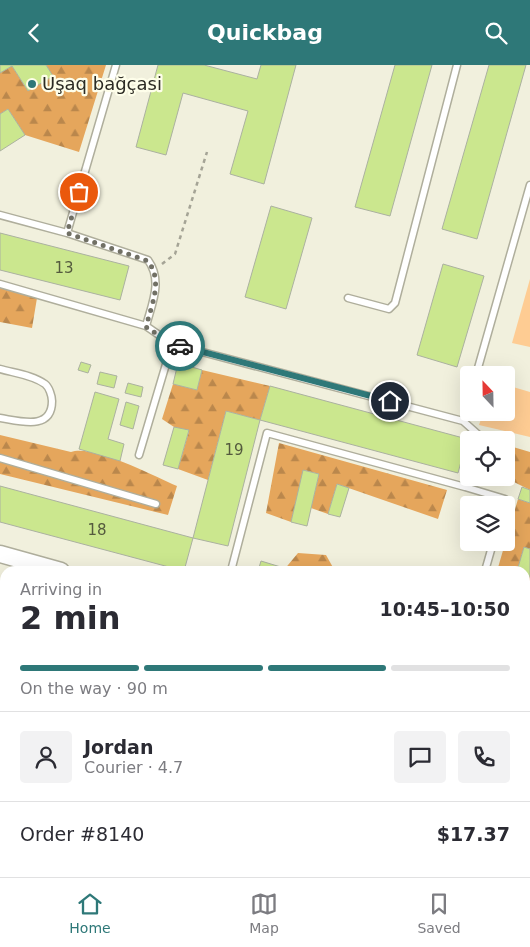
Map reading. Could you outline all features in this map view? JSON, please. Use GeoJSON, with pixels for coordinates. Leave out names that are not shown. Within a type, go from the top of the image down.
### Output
{"type":"FeatureCollection","features":[{"type":"Feature","properties":{"kind":"street"},"geometry":{"type":"LineString","coordinates":[[0,554],[43,566]]}},
{"type":"Feature","properties":{"kind":"lane"},"geometry":{"type":"LineString","coordinates":[[67,233],[116,65]]}},
{"type":"Feature","properties":{"kind":"lane"},"geometry":{"type":"LineString","coordinates":[[348,298],[389,309],[395,303],[457,65]]}},
{"type":"Feature","properties":{"kind":"lane"},"geometry":{"type":"LineString","coordinates":[[479,366],[530,185]]}},
{"type":"Feature","properties":{"kind":"lane"},"geometry":{"type":"LineString","coordinates":[[0,215],[67,233],[148,261],[155,270],[158,282],[146,327]]}},
{"type":"Feature","properties":{"kind":"lane"},"geometry":{"type":"LineString","coordinates":[[0,285],[146,327],[172,344],[460,420]]}},
{"type":"Feature","properties":{"kind":"lane"},"geometry":{"type":"LineString","coordinates":[[139,455],[172,344]]}},
{"type":"Feature","properties":{"kind":"lane"},"geometry":{"type":"LineString","coordinates":[[0,369],[34,378],[46,385],[52,397],[52,410],[44,421],[34,423],[0,417]]}},
{"type":"Feature","properties":{"kind":"lane"},"geometry":{"type":"LineString","coordinates":[[463,421],[474,431]]}},
{"type":"Feature","properties":{"kind":"lane"},"geometry":{"type":"LineString","coordinates":[[231,566],[267,433],[495,496]]}},
{"type":"Feature","properties":{"kind":"lane"},"geometry":{"type":"LineString","coordinates":[[0,458],[156,504]]}},
{"type":"Feature","properties":{"kind":"lane"},"geometry":{"type":"LineString","coordinates":[[487,566],[491,551]]}},
{"type":"Feature","properties":{"kind":"path"},"geometry":{"type":"LineString","coordinates":[[155,270],[175,254],[208,153]]}},
{"type":"Feature","properties":{"kind":"shaded area"},"geometry":{"type":"Polygon","coordinates":[[[530,279],[530,347],[512,343],[530,279]]]}},
{"type":"Feature","properties":{"kind":"shaded area"},"geometry":{"type":"Polygon","coordinates":[[[515,388],[530,392],[530,437],[515,433],[515,431],[504,431],[479,425],[480,421],[515,421],[515,388]]]}},
{"type":"Feature","properties":{"kind":"green space"},"geometry":{"type":"Polygon","coordinates":[[[46,65],[106,65],[79,152],[25,135],[8,109],[0,114],[0,73],[12,66],[28,91],[53,76],[46,65]]]}},
{"type":"Feature","properties":{"kind":"green space"},"geometry":{"type":"Polygon","coordinates":[[[0,288],[37,298],[32,328],[0,322],[0,288]]]}},
{"type":"Feature","properties":{"kind":"green space"},"geometry":{"type":"Polygon","coordinates":[[[202,370],[270,386],[260,420],[226,411],[208,480],[178,469],[189,431],[174,427],[162,419],[173,384],[197,390],[202,370]]]}},
{"type":"Feature","properties":{"kind":"green space"},"geometry":{"type":"Polygon","coordinates":[[[0,435],[71,452],[81,451],[108,457],[124,462],[177,486],[168,515],[0,474],[0,435]]]}},
{"type":"Feature","properties":{"kind":"green space"},"geometry":{"type":"Polygon","coordinates":[[[279,443],[447,490],[438,519],[337,484],[328,514],[311,508],[319,474],[304,470],[291,522],[266,513],[279,443]]]}},
{"type":"Feature","properties":{"kind":"green space"},"geometry":{"type":"Polygon","coordinates":[[[515,448],[530,452],[530,490],[515,482],[515,448]]]}},
{"type":"Feature","properties":{"kind":"green space"},"geometry":{"type":"Polygon","coordinates":[[[518,499],[530,503],[530,549],[524,547],[518,566],[498,566],[503,551],[515,551],[515,509],[518,499]]]}},
{"type":"Feature","properties":{"kind":"green space"},"geometry":{"type":"Polygon","coordinates":[[[298,553],[326,555],[332,566],[287,566],[298,553]]]}},
{"type":"Feature","properties":{"kind":"building","name":"Uşaq bağçasi"},"geometry":{"type":"Polygon","coordinates":[[[0,65],[46,65],[53,76],[28,91],[12,66],[0,73],[0,65]]]}},
{"type":"Feature","properties":{"kind":"building"},"geometry":{"type":"Polygon","coordinates":[[[158,65],[204,65],[257,79],[261,65],[296,65],[264,184],[230,174],[248,111],[183,93],[166,155],[136,147],[158,65]]]}},
{"type":"Feature","properties":{"kind":"building"},"geometry":{"type":"Polygon","coordinates":[[[395,65],[432,65],[390,216],[355,207],[395,65]]]}},
{"type":"Feature","properties":{"kind":"building"},"geometry":{"type":"Polygon","coordinates":[[[489,65],[526,65],[477,239],[442,229],[489,65]]]}},
{"type":"Feature","properties":{"kind":"building","name":"Uşaq bağçasi"},"geometry":{"type":"Polygon","coordinates":[[[8,109],[25,135],[0,151],[0,114],[8,109]]]}},
{"type":"Feature","properties":{"kind":"building"},"geometry":{"type":"Polygon","coordinates":[[[271,206],[312,218],[286,309],[245,297],[271,206]]]}},
{"type":"Feature","properties":{"kind":"building"},"geometry":{"type":"Polygon","coordinates":[[[0,233],[129,266],[120,300],[0,270],[0,233]]]}},
{"type":"Feature","properties":{"kind":"building"},"geometry":{"type":"Polygon","coordinates":[[[443,264],[484,276],[457,367],[417,355],[443,264]]]}},
{"type":"Feature","properties":{"kind":"building"},"geometry":{"type":"Polygon","coordinates":[[[81,362],[91,365],[88,373],[78,370],[81,362]]]}},
{"type":"Feature","properties":{"kind":"building"},"geometry":{"type":"Polygon","coordinates":[[[178,363],[202,370],[197,390],[173,384],[178,363]]]}},
{"type":"Feature","properties":{"kind":"building"},"geometry":{"type":"Polygon","coordinates":[[[100,372],[117,376],[114,388],[97,384],[100,372]]]}},
{"type":"Feature","properties":{"kind":"building"},"geometry":{"type":"Polygon","coordinates":[[[128,383],[143,387],[141,397],[125,393],[128,383]]]}},
{"type":"Feature","properties":{"kind":"building"},"geometry":{"type":"Polygon","coordinates":[[[270,386],[460,437],[460,465],[458,473],[260,420],[270,386]]]}},
{"type":"Feature","properties":{"kind":"building"},"geometry":{"type":"Polygon","coordinates":[[[95,392],[119,399],[108,439],[124,444],[120,461],[79,449],[95,392]]]}},
{"type":"Feature","properties":{"kind":"building"},"geometry":{"type":"Polygon","coordinates":[[[126,402],[139,406],[133,429],[120,425],[126,402]]]}},
{"type":"Feature","properties":{"kind":"building"},"geometry":{"type":"Polygon","coordinates":[[[226,411],[260,420],[228,546],[193,538],[226,411]]]}},
{"type":"Feature","properties":{"kind":"building"},"geometry":{"type":"Polygon","coordinates":[[[174,427],[189,430],[178,469],[163,465],[174,427]]]}},
{"type":"Feature","properties":{"kind":"building"},"geometry":{"type":"Polygon","coordinates":[[[303,470],[319,474],[307,526],[291,522],[303,470]]]}},
{"type":"Feature","properties":{"kind":"building"},"geometry":{"type":"Polygon","coordinates":[[[337,484],[349,488],[340,517],[328,514],[337,484]]]}},
{"type":"Feature","properties":{"kind":"building"},"geometry":{"type":"Polygon","coordinates":[[[0,486],[193,538],[185,566],[165,566],[0,522],[0,486]]]}},
{"type":"Feature","properties":{"kind":"building"},"geometry":{"type":"Polygon","coordinates":[[[522,487],[530,490],[530,503],[518,499],[522,487]]]}},
{"type":"Feature","properties":{"kind":"building"},"geometry":{"type":"Polygon","coordinates":[[[524,547],[530,549],[530,566],[518,566],[524,547]]]}},
{"type":"Feature","properties":{"kind":"building"},"geometry":{"type":"Polygon","coordinates":[[[261,561],[277,566],[260,566],[261,561]]]}},
{"type":"Feature","properties":{"kind":"way so far"},"geometry":{"type":"LineString","coordinates":[[79,192],[67,233],[148,261],[155,270],[158,282],[146,327],[172,344],[180,346]]}},
{"type":"Feature","properties":{"kind":"place","name":"Uşaq bağçasi"},"geometry":{"type":"Point","coordinates":[32,84]}},
{"type":"Feature","properties":{"kind":"route"},"geometry":{"type":"LineString","coordinates":[[180,346],[390,401]]}}]}
